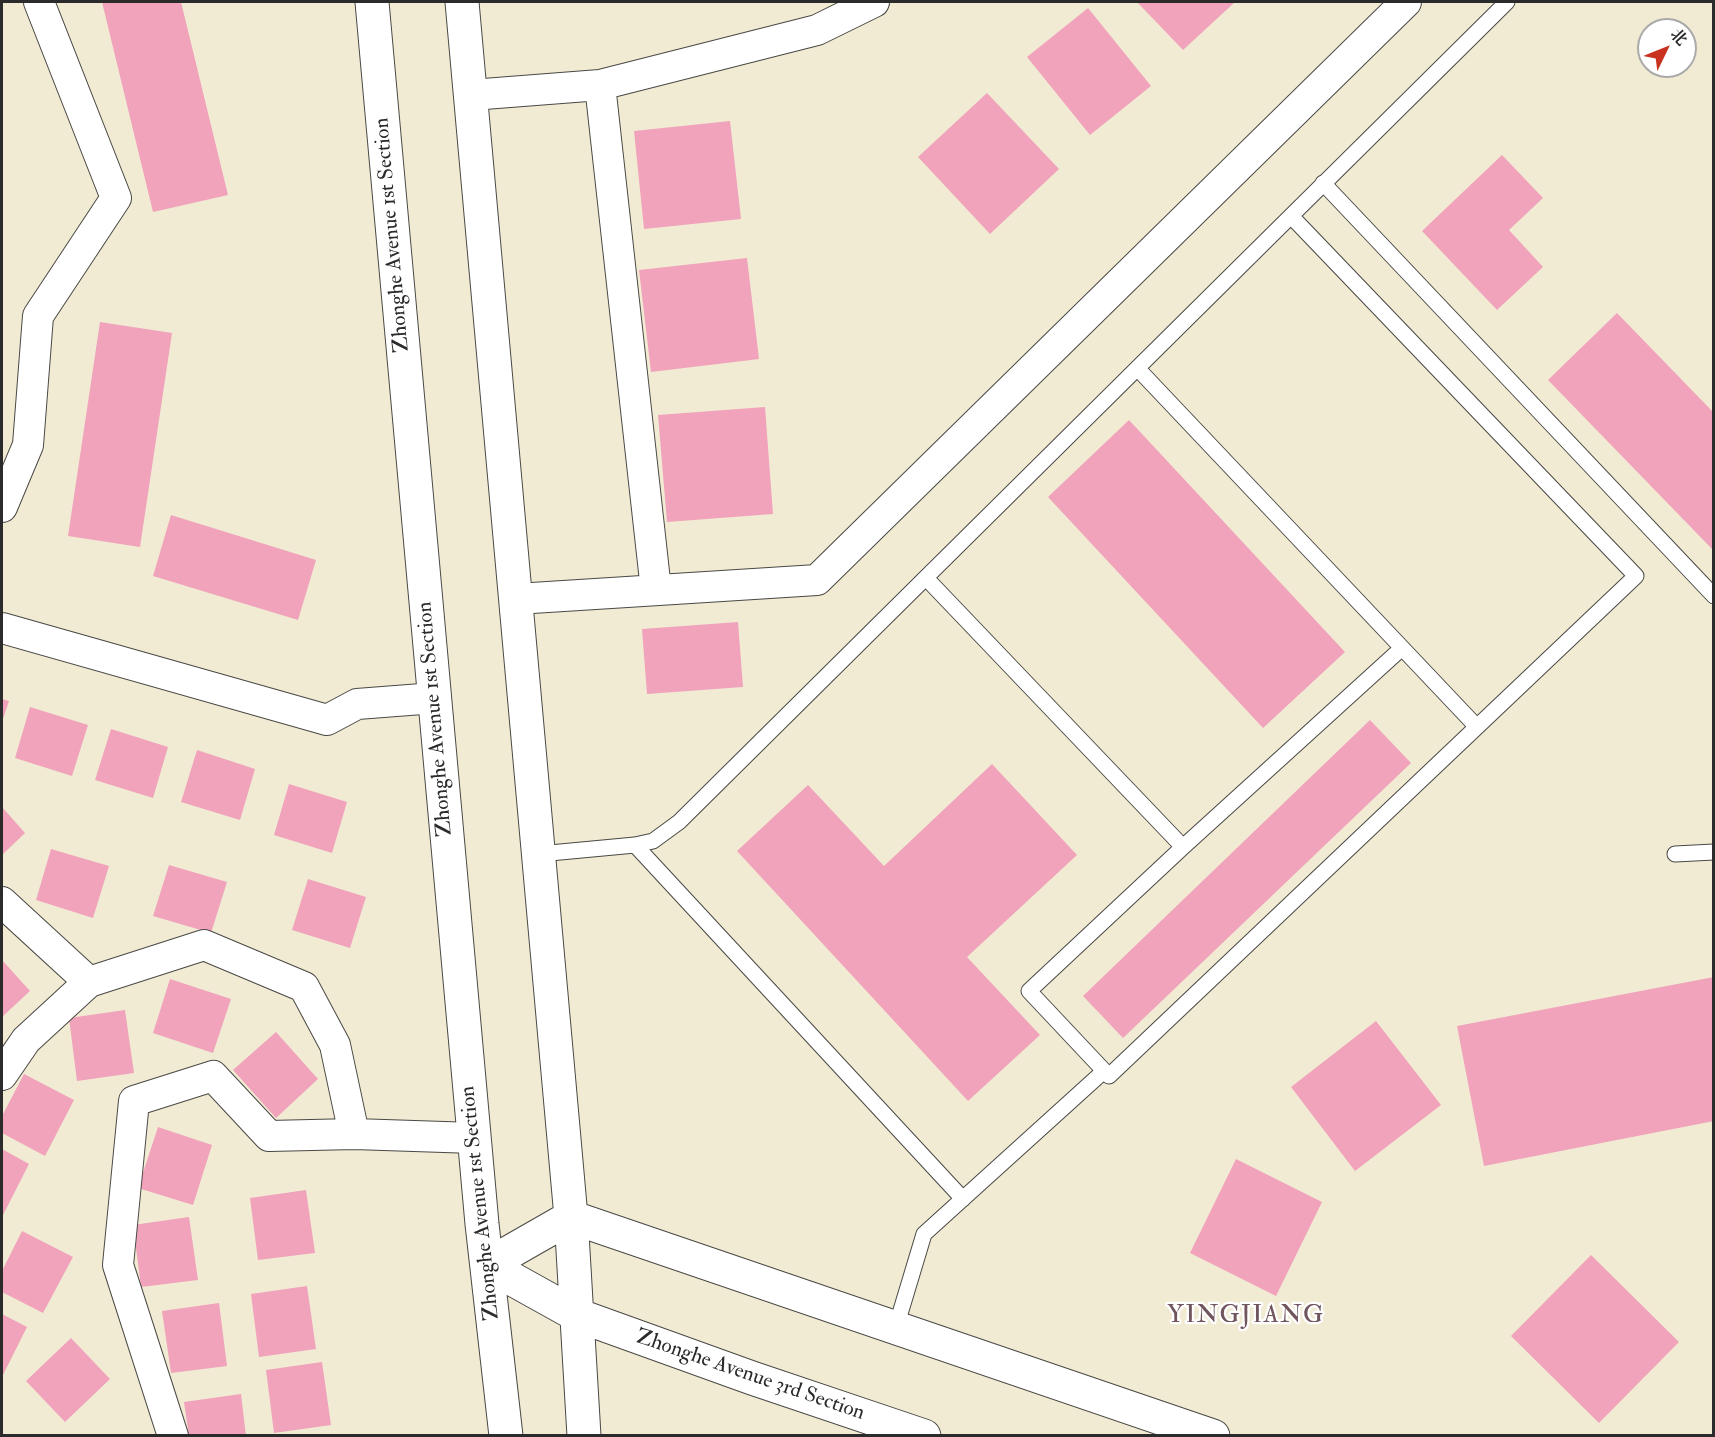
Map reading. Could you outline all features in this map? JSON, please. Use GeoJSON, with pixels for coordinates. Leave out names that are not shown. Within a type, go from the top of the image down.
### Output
{"type":"FeatureCollection","features":[{"type":"Feature","properties":{"kind":"main road","name":"Zhonghe Avenue 1st Section"},"geometry":{"type":"LineString","coordinates":[[372,2],[474,1138],[506,1436]]}},
{"type":"Feature","properties":{"kind":"main road"},"geometry":{"type":"LineString","coordinates":[[462,2],[571,1217],[584,1436]]}},
{"type":"Feature","properties":{"kind":"main road"},"geometry":{"type":"LineString","coordinates":[[487,1265],[571,1217],[1213,1436]]}},
{"type":"Feature","properties":{"kind":"main road","name":"Zhonghe Avenue 3rd Section"},"geometry":{"type":"LineString","coordinates":[[487,1265],[577,1315],[752,1378],[924,1436]]}},
{"type":"Feature","properties":{"kind":"street"},"geometry":{"type":"LineString","coordinates":[[2,507],[28,445],[38,316],[116,198],[39,2]]}},
{"type":"Feature","properties":{"kind":"street"},"geometry":{"type":"LineString","coordinates":[[471,95],[600,85],[817,30],[874,2]]}},
{"type":"Feature","properties":{"kind":"street"},"geometry":{"type":"LineString","coordinates":[[516,598],[817,580],[1406,2]]}},
{"type":"Feature","properties":{"kind":"street"},"geometry":{"type":"LineString","coordinates":[[600,85],[656,590]]}},
{"type":"Feature","properties":{"kind":"street"},"geometry":{"type":"LineString","coordinates":[[2,628],[327,720],[357,704],[435,698]]}},
{"type":"Feature","properties":{"kind":"street"},"geometry":{"type":"LineString","coordinates":[[2,902],[89,982]]}},
{"type":"Feature","properties":{"kind":"street"},"geometry":{"type":"LineString","coordinates":[[2,1075],[26,1040],[89,982],[204,945],[304,987],[335,1045],[354,1134]]}},
{"type":"Feature","properties":{"kind":"street"},"geometry":{"type":"LineString","coordinates":[[173,1436],[118,1264],[134,1101],[213,1076],[269,1136],[354,1134],[474,1138]]}},
{"type":"Feature","properties":{"kind":"lane"},"geometry":{"type":"LineString","coordinates":[[539,854],[635,845],[653,841],[679,822],[1507,2]]}},
{"type":"Feature","properties":{"kind":"lane"},"geometry":{"type":"LineString","coordinates":[[1323,183],[1713,596]]}},
{"type":"Feature","properties":{"kind":"lane"},"geometry":{"type":"LineString","coordinates":[[1291,216],[1636,576],[1109,1076],[1029,991],[1402,648]]}},
{"type":"Feature","properties":{"kind":"lane"},"geometry":{"type":"LineString","coordinates":[[1138,369],[1477,727]]}},
{"type":"Feature","properties":{"kind":"lane"},"geometry":{"type":"LineString","coordinates":[[926,579],[1183,847]]}},
{"type":"Feature","properties":{"kind":"lane"},"geometry":{"type":"LineString","coordinates":[[635,845],[963,1198]]}},
{"type":"Feature","properties":{"kind":"lane"},"geometry":{"type":"LineString","coordinates":[[1675,854],[1713,852]]}},
{"type":"Feature","properties":{"kind":"lane"},"geometry":{"type":"LineString","coordinates":[[896,1328],[924,1234],[1104,1071]]}},
{"type":"Feature","properties":{"kind":"building"},"geometry":{"type":"Polygon","coordinates":[[[102,2],[181,2],[228,195],[153,212],[102,2]]]}},
{"type":"Feature","properties":{"kind":"building"},"geometry":{"type":"Polygon","coordinates":[[[1137,2],[1235,2],[1183,50],[1137,2]]]}},
{"type":"Feature","properties":{"kind":"building"},"geometry":{"type":"Polygon","coordinates":[[[1088,8],[1151,86],[1090,135],[1027,57],[1088,8]]]}},
{"type":"Feature","properties":{"kind":"building"},"geometry":{"type":"Polygon","coordinates":[[[987,93],[1059,169],[990,234],[918,157],[987,93]]]}},
{"type":"Feature","properties":{"kind":"building"},"geometry":{"type":"Polygon","coordinates":[[[730,121],[741,219],[644,229],[634,131],[730,121]]]}},
{"type":"Feature","properties":{"kind":"building"},"geometry":{"type":"Polygon","coordinates":[[[1502,155],[1543,198],[1509,230],[1543,267],[1497,310],[1422,231],[1502,155]]]}},
{"type":"Feature","properties":{"kind":"building"},"geometry":{"type":"Polygon","coordinates":[[[747,258],[759,359],[651,372],[639,270],[747,258]]]}},
{"type":"Feature","properties":{"kind":"building"},"geometry":{"type":"Polygon","coordinates":[[[1617,313],[1714,413],[1714,551],[1548,380],[1617,313]]]}},
{"type":"Feature","properties":{"kind":"building"},"geometry":{"type":"Polygon","coordinates":[[[100,322],[172,333],[140,547],[68,536],[100,322]]]}},
{"type":"Feature","properties":{"kind":"building"},"geometry":{"type":"Polygon","coordinates":[[[765,407],[773,514],[667,522],[658,415],[765,407]]]}},
{"type":"Feature","properties":{"kind":"building"},"geometry":{"type":"Polygon","coordinates":[[[1129,420],[1345,652],[1263,728],[1048,497],[1129,420]]]}},
{"type":"Feature","properties":{"kind":"building"},"geometry":{"type":"Polygon","coordinates":[[[171,515],[316,560],[298,620],[153,576],[171,515]]]}},
{"type":"Feature","properties":{"kind":"building"},"geometry":{"type":"Polygon","coordinates":[[[738,622],[743,687],[647,694],[642,629],[738,622]]]}},
{"type":"Feature","properties":{"kind":"building"},"geometry":{"type":"Polygon","coordinates":[[[2,699],[9,701],[2,722],[2,699]]]}},
{"type":"Feature","properties":{"kind":"building"},"geometry":{"type":"Polygon","coordinates":[[[30,707],[88,725],[72,776],[15,758],[30,707]]]}},
{"type":"Feature","properties":{"kind":"building"},"geometry":{"type":"Polygon","coordinates":[[[1370,720],[1411,763],[1123,1038],[1083,996],[1370,720]]]}},
{"type":"Feature","properties":{"kind":"building"},"geometry":{"type":"Polygon","coordinates":[[[111,729],[168,747],[153,798],[95,780],[111,729]]]}},
{"type":"Feature","properties":{"kind":"building"},"geometry":{"type":"Polygon","coordinates":[[[197,750],[255,769],[240,820],[181,802],[197,750]]]}},
{"type":"Feature","properties":{"kind":"building"},"geometry":{"type":"Polygon","coordinates":[[[992,764],[1077,855],[967,957],[1040,1035],[968,1101],[737,851],[808,785],[884,866],[992,764]]]}},
{"type":"Feature","properties":{"kind":"building"},"geometry":{"type":"Polygon","coordinates":[[[289,784],[347,802],[332,853],[274,835],[289,784]]]}},
{"type":"Feature","properties":{"kind":"building"},"geometry":{"type":"Polygon","coordinates":[[[2,807],[25,833],[2,855],[2,807]]]}},
{"type":"Feature","properties":{"kind":"building"},"geometry":{"type":"Polygon","coordinates":[[[51,849],[109,866],[93,918],[36,900],[51,849]]]}},
{"type":"Feature","properties":{"kind":"building"},"geometry":{"type":"Polygon","coordinates":[[[169,865],[227,882],[211,933],[153,916],[169,865]]]}},
{"type":"Feature","properties":{"kind":"building"},"geometry":{"type":"Polygon","coordinates":[[[308,879],[366,897],[350,948],[292,930],[308,879]]]}},
{"type":"Feature","properties":{"kind":"building"},"geometry":{"type":"Polygon","coordinates":[[[2,960],[30,991],[2,1017],[2,960]]]}},
{"type":"Feature","properties":{"kind":"building"},"geometry":{"type":"Polygon","coordinates":[[[1714,977],[1714,1121],[1484,1166],[1457,1026],[1714,977]]]}},
{"type":"Feature","properties":{"kind":"building"},"geometry":{"type":"Polygon","coordinates":[[[170,979],[231,999],[213,1053],[153,1033],[170,979]]]}},
{"type":"Feature","properties":{"kind":"building"},"geometry":{"type":"Polygon","coordinates":[[[125,1010],[134,1073],[77,1081],[69,1018],[125,1010]]]}},
{"type":"Feature","properties":{"kind":"building"},"geometry":{"type":"Polygon","coordinates":[[[1376,1021],[1441,1105],[1355,1171],[1291,1087],[1376,1021]]]}},
{"type":"Feature","properties":{"kind":"building"},"geometry":{"type":"Polygon","coordinates":[[[276,1032],[318,1079],[276,1118],[233,1070],[276,1032]]]}},
{"type":"Feature","properties":{"kind":"building"},"geometry":{"type":"Polygon","coordinates":[[[24,1074],[74,1100],[45,1156],[2,1133],[2,1116],[24,1074]]]}},
{"type":"Feature","properties":{"kind":"building"},"geometry":{"type":"Polygon","coordinates":[[[158,1127],[212,1145],[193,1205],[138,1188],[158,1127]]]}},
{"type":"Feature","properties":{"kind":"building"},"geometry":{"type":"Polygon","coordinates":[[[2,1149],[29,1164],[2,1217],[2,1149]]]}},
{"type":"Feature","properties":{"kind":"building"},"geometry":{"type":"Polygon","coordinates":[[[1236,1159],[1322,1202],[1276,1296],[1190,1253],[1236,1159]]]}},
{"type":"Feature","properties":{"kind":"building"},"geometry":{"type":"Polygon","coordinates":[[[306,1190],[315,1253],[258,1260],[250,1198],[306,1190]]]}},
{"type":"Feature","properties":{"kind":"building"},"geometry":{"type":"Polygon","coordinates":[[[189,1217],[198,1280],[141,1287],[133,1225],[189,1217]]]}},
{"type":"Feature","properties":{"kind":"building"},"geometry":{"type":"Polygon","coordinates":[[[22,1231],[73,1257],[43,1313],[2,1292],[2,1271],[22,1231]]]}},
{"type":"Feature","properties":{"kind":"building"},"geometry":{"type":"Polygon","coordinates":[[[1591,1255],[1679,1342],[1599,1423],[1511,1336],[1591,1255]]]}},
{"type":"Feature","properties":{"kind":"building"},"geometry":{"type":"Polygon","coordinates":[[[307,1286],[316,1349],[259,1357],[251,1294],[307,1286]]]}},
{"type":"Feature","properties":{"kind":"building"},"geometry":{"type":"Polygon","coordinates":[[[219,1303],[227,1366],[171,1373],[162,1311],[219,1303]]]}},
{"type":"Feature","properties":{"kind":"building"},"geometry":{"type":"Polygon","coordinates":[[[2,1314],[27,1327],[2,1377],[2,1314]]]}},
{"type":"Feature","properties":{"kind":"building"},"geometry":{"type":"Polygon","coordinates":[[[71,1338],[110,1379],[65,1422],[26,1381],[71,1338]]]}},
{"type":"Feature","properties":{"kind":"building"},"geometry":{"type":"Polygon","coordinates":[[[322,1362],[331,1425],[274,1433],[266,1370],[322,1362]]]}},
{"type":"Feature","properties":{"kind":"building"},"geometry":{"type":"Polygon","coordinates":[[[241,1394],[246,1436],[189,1436],[184,1402],[241,1394]]]}},
{"type":"Feature","properties":{"kind":"district","name":"YINGJIANG"},"geometry":{"type":"Point","coordinates":[1246,1317]}}]}
